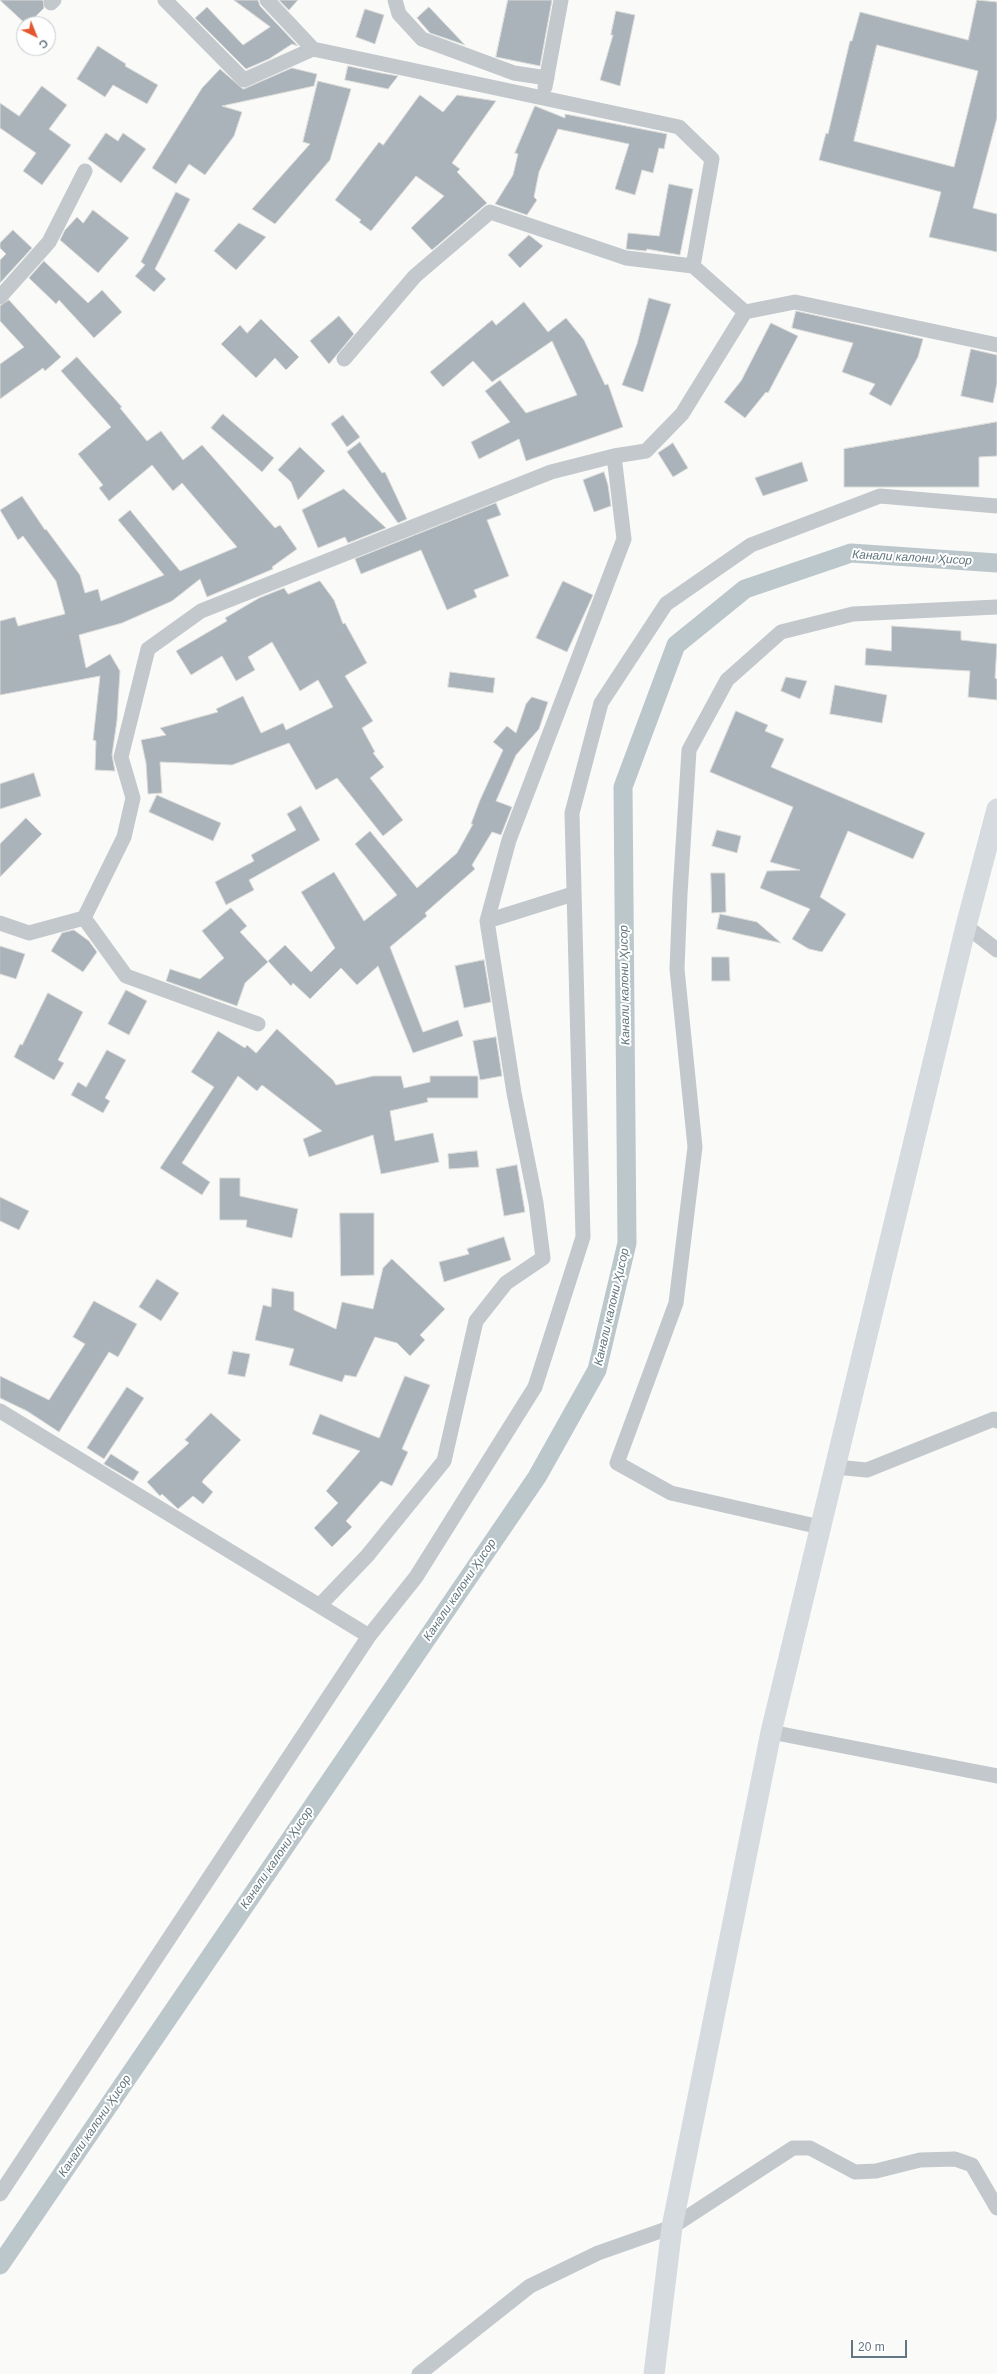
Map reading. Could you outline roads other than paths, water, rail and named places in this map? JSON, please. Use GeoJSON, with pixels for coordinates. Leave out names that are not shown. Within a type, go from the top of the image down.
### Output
{"type":"FeatureCollection","features":[{"type":"Feature","properties":{"kind":"main road"},"geometry":{"type":"LineString","coordinates":[[654,2374],[672,2226],[771,1732],[966,926],[997,809]]}},
{"type":"Feature","properties":{"kind":"street"},"geometry":{"type":"LineString","coordinates":[[165,0],[244,80],[313,49]]}},
{"type":"Feature","properties":{"kind":"street"},"geometry":{"type":"LineString","coordinates":[[267,0],[313,49],[679,127],[712,159],[693,266]]}},
{"type":"Feature","properties":{"kind":"street"},"geometry":{"type":"LineString","coordinates":[[395,0],[399,14],[422,40],[514,73],[547,78]]}},
{"type":"Feature","properties":{"kind":"street"},"geometry":{"type":"LineString","coordinates":[[542,98],[562,0]]}},
{"type":"Feature","properties":{"kind":"street"},"geometry":{"type":"LineString","coordinates":[[0,297],[49,242],[85,171]]}},
{"type":"Feature","properties":{"kind":"street"},"geometry":{"type":"LineString","coordinates":[[344,359],[416,276],[490,212],[626,258],[693,266],[745,312]]}},
{"type":"Feature","properties":{"kind":"street"},"geometry":{"type":"LineString","coordinates":[[0,923],[29,933],[84,918],[126,829],[133,798],[121,758],[148,649],[201,611],[551,472],[614,456],[646,451],[682,414],[745,312],[795,302],[997,345]]}},
{"type":"Feature","properties":{"kind":"street"},"geometry":{"type":"LineString","coordinates":[[320,1605],[368,1556],[444,1461],[476,1321],[506,1283],[543,1258],[536,1204],[514,1093],[487,921],[509,840],[624,539],[614,456]]}},
{"type":"Feature","properties":{"kind":"street"},"geometry":{"type":"LineString","coordinates":[[0,2194],[369,1636],[416,1577],[535,1387],[583,1237],[572,813],[601,703],[666,604],[751,545],[880,496],[997,506]]}},
{"type":"Feature","properties":{"kind":"street"},"geometry":{"type":"LineString","coordinates":[[820,1527],[671,1493],[617,1463],[676,1303],[694,1147],[677,969],[689,750],[727,680],[781,632],[853,614],[997,607]]}},
{"type":"Feature","properties":{"kind":"street"},"geometry":{"type":"LineString","coordinates":[[487,921],[573,894]]}},
{"type":"Feature","properties":{"kind":"street"},"geometry":{"type":"LineString","coordinates":[[84,918],[126,976],[258,1024]]}},
{"type":"Feature","properties":{"kind":"street"},"geometry":{"type":"LineString","coordinates":[[966,926],[997,950]]}},
{"type":"Feature","properties":{"kind":"street"},"geometry":{"type":"LineString","coordinates":[[0,1411],[369,1636]]}},
{"type":"Feature","properties":{"kind":"street"},"geometry":{"type":"LineString","coordinates":[[835,1467],[867,1470],[996,1419]]}},
{"type":"Feature","properties":{"kind":"street"},"geometry":{"type":"LineString","coordinates":[[771,1732],[997,1776]]}},
{"type":"Feature","properties":{"kind":"street"},"geometry":{"type":"LineString","coordinates":[[419,2374],[530,2286],[598,2253],[672,2226],[793,2148],[810,2148],[855,2172],[876,2171],[920,2160],[955,2158],[972,2165],[997,2208]]}},
{"type":"Feature","properties":{"kind":"waterway","name":"Канали калони Ҳисор"},"geometry":{"type":"LineString","coordinates":[[0,2265],[537,1477],[597,1370],[627,1243],[623,787],[676,645],[745,589],[851,553],[997,563]]}}]}
